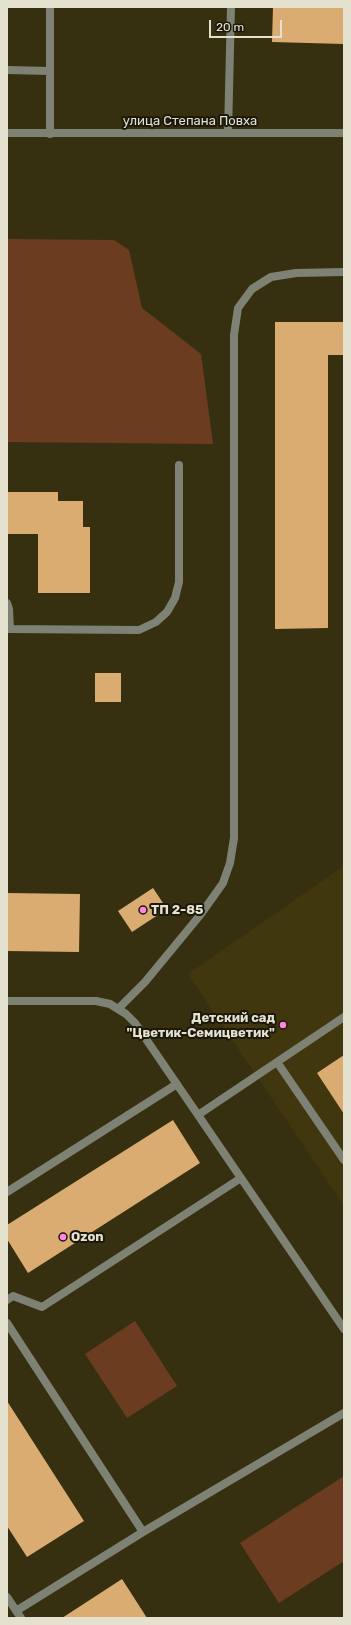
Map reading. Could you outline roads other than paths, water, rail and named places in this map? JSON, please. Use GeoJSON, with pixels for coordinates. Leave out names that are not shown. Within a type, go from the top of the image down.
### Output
{"type":"FeatureCollection","features":[{"type":"Feature","properties":{"kind":"street"},"geometry":{"type":"LineString","coordinates":[[50,7],[50,134]]}},
{"type":"Feature","properties":{"kind":"street"},"geometry":{"type":"LineString","coordinates":[[228,133],[230,7]]}},
{"type":"Feature","properties":{"kind":"street"},"geometry":{"type":"LineString","coordinates":[[7,70],[50,71]]}},
{"type":"Feature","properties":{"kind":"street","name":"улица Степана Повха"},"geometry":{"type":"LineString","coordinates":[[7,133],[344,133]]}},
{"type":"Feature","properties":{"kind":"street","name":"улица Степана Повха"},"geometry":{"type":"LineString","coordinates":[[7,139],[36,134]]}},
{"type":"Feature","properties":{"kind":"street"},"geometry":{"type":"LineString","coordinates":[[118,1008],[145,982],[201,914],[223,883],[230,863],[234,838],[234,335],[238,308],[252,289],[271,277],[296,273],[344,272]]}},
{"type":"Feature","properties":{"kind":"street"},"geometry":{"type":"LineString","coordinates":[[7,603],[9,609],[8,629],[139,630],[156,622],[167,612],[175,598],[179,582],[179,465]]}},
{"type":"Feature","properties":{"kind":"street"},"geometry":{"type":"LineString","coordinates":[[7,1001],[96,1001],[110,1004],[118,1008],[135,1024],[344,1329]]}},
{"type":"Feature","properties":{"kind":"street"},"geometry":{"type":"LineString","coordinates":[[198,1115],[344,1016]]}},
{"type":"Feature","properties":{"kind":"street"},"geometry":{"type":"LineString","coordinates":[[277,1062],[344,1160]]}},
{"type":"Feature","properties":{"kind":"street"},"geometry":{"type":"LineString","coordinates":[[7,1192],[176,1084]]}},
{"type":"Feature","properties":{"kind":"street"},"geometry":{"type":"LineString","coordinates":[[7,1300],[13,1296],[42,1306],[241,1178]]}},
{"type":"Feature","properties":{"kind":"street"},"geometry":{"type":"LineString","coordinates":[[7,1323],[143,1532]]}},
{"type":"Feature","properties":{"kind":"street"},"geometry":{"type":"LineString","coordinates":[[7,1597],[18,1614],[143,1532],[344,1413]]}},
{"type":"Feature","properties":{"kind":"place","name":"ТП 2-85"},"geometry":{"type":"Point","coordinates":[143,910]}},
{"type":"Feature","properties":{"kind":"place","name":"Детский сад \"Цветик-Семицветик\""},"geometry":{"type":"Point","coordinates":[283,1025]}},
{"type":"Feature","properties":{"kind":"place","name":"Ozon"},"geometry":{"type":"Point","coordinates":[63,1237]}}]}
